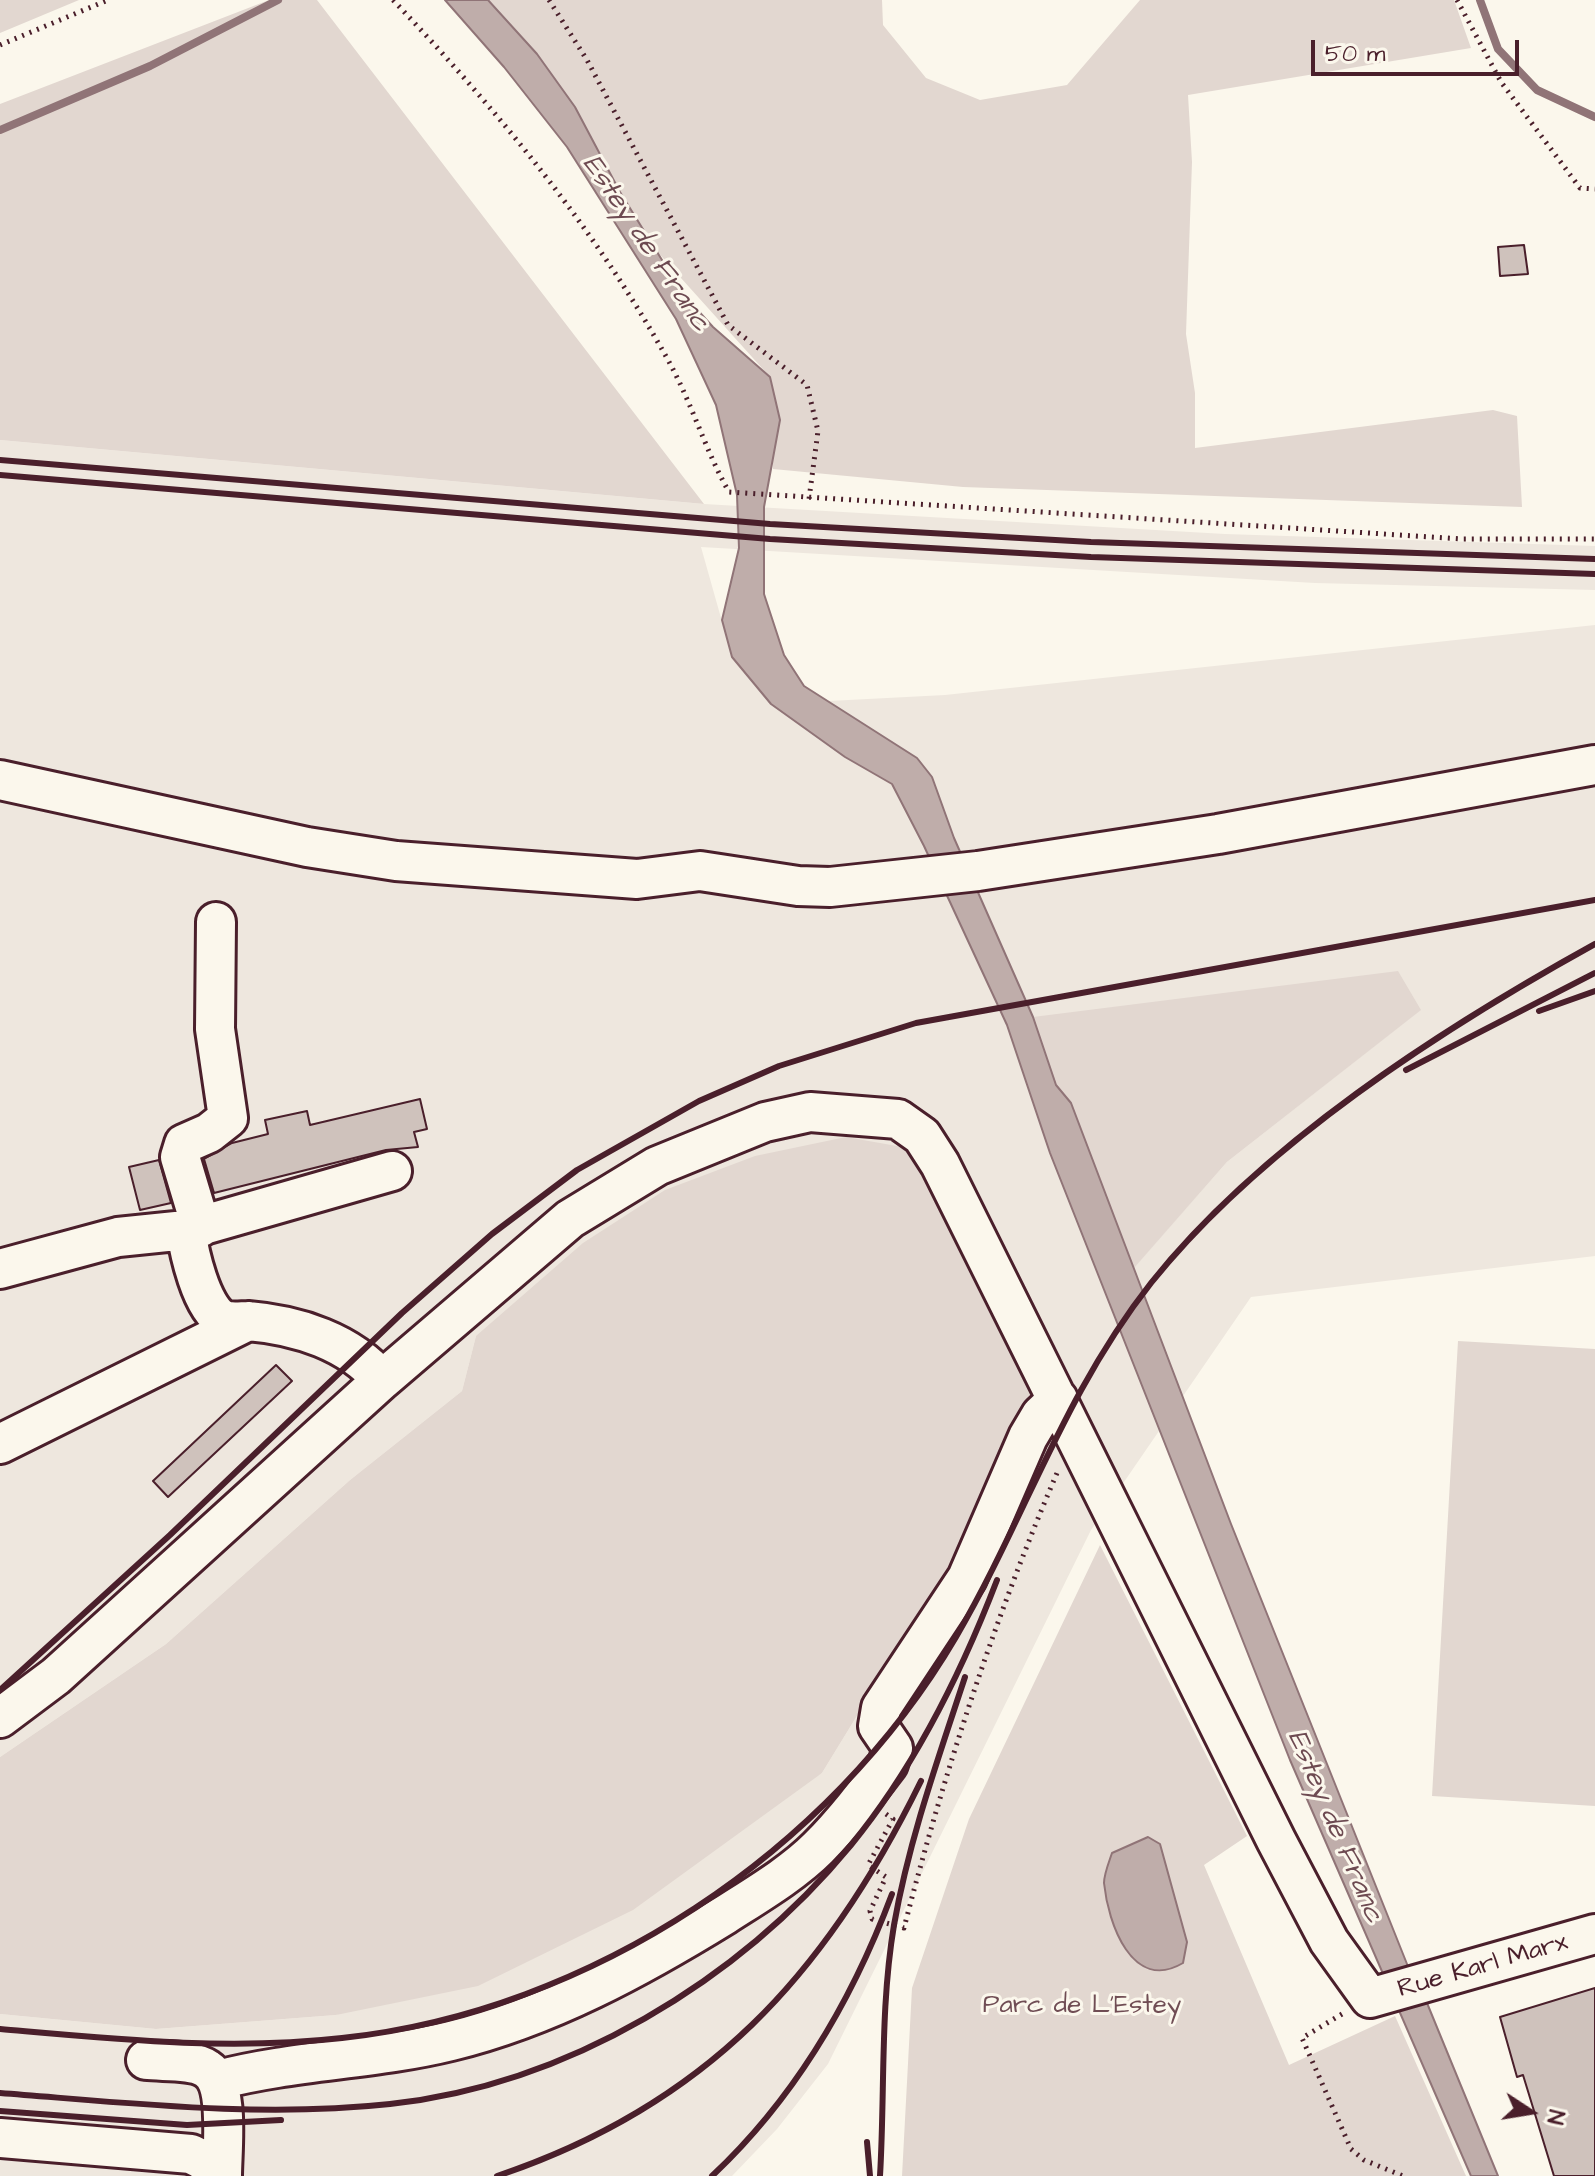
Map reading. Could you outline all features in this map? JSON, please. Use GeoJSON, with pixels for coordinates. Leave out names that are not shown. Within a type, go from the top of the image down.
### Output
{"type":"FeatureCollection","features":[{"type":"Feature","properties":{"kind":"street"},"geometry":{"type":"LineString","coordinates":[[0,780],[307,847],[396,861],[637,879],[700,871],[798,886],[830,887],[978,871],[1203,836],[1595,765]]}},
{"type":"Feature","properties":{"kind":"street"},"geometry":{"type":"LineString","coordinates":[[216,922],[215,1029],[228,1118],[216,1129],[184,1144],[180,1157],[193,1228],[192,1264],[215,1312],[229,1321],[292,1329],[345,1347],[368,1363],[382,1380]]}},
{"type":"Feature","properties":{"kind":"street"},"geometry":{"type":"LineString","coordinates":[[0,1718],[56,1676],[382,1380],[570,1219],[657,1166],[765,1122],[810,1112],[854,1113],[898,1119],[922,1136],[940,1164],[1329,1941],[1380,1996]]}},
{"type":"Feature","properties":{"kind":"street"},"geometry":{"type":"LineString","coordinates":[[0,1269],[118,1237],[193,1228],[228,1215],[392,1171]]}},
{"type":"Feature","properties":{"kind":"street"},"geometry":{"type":"LineString","coordinates":[[0,1444],[248,1321]]}},
{"type":"Feature","properties":{"kind":"street"},"geometry":{"type":"LineString","coordinates":[[218,2080],[254,2071],[362,2059],[453,2041],[563,2004],[665,1952],[759,1893],[817,1850],[863,1797],[893,1756],[891,1741],[878,1726],[881,1708],[967,1578],[1028,1437],[1041,1415],[1058,1399]]}},
{"type":"Feature","properties":{"kind":"street","name":"Rue Karl Marx"},"geometry":{"type":"LineString","coordinates":[[1380,1996],[1595,1934]]}},
{"type":"Feature","properties":{"kind":"street"},"geometry":{"type":"LineString","coordinates":[[146,2060],[205,2067],[218,2080],[222,2097],[219,2176]]}},
{"type":"Feature","properties":{"kind":"street"},"geometry":{"type":"LineString","coordinates":[[0,2138],[191,2154],[203,2160],[219,2176]]}},
{"type":"Feature","properties":{"kind":"path"},"geometry":{"type":"LineString","coordinates":[[0,45],[108,0]]}},
{"type":"Feature","properties":{"kind":"path"},"geometry":{"type":"LineString","coordinates":[[393,0],[528,150],[617,276],[695,410],[714,466],[729,492],[737,495],[1462,539],[1595,539]]}},
{"type":"Feature","properties":{"kind":"path"},"geometry":{"type":"LineString","coordinates":[[549,0],[587,60],[728,325],[807,385],[818,431],[809,499]]}},
{"type":"Feature","properties":{"kind":"path"},"geometry":{"type":"LineString","coordinates":[[1457,0],[1501,82],[1580,188],[1595,189]]}},
{"type":"Feature","properties":{"kind":"path"},"geometry":{"type":"LineString","coordinates":[[863,1797],[893,1819],[868,1865],[886,1877],[870,1911],[872,1919],[904,1928],[941,1797],[1012,1578],[1061,1463],[1077,1436]]}},
{"type":"Feature","properties":{"kind":"path"},"geometry":{"type":"LineString","coordinates":[[1380,1996],[1302,2038],[1351,2149],[1364,2160],[1403,2176]]}},
{"type":"Feature","properties":{"kind":"shaded area"},"geometry":{"type":"Polygon","coordinates":[[[0,440],[704,504],[1225,534],[1595,546],[1595,590],[1315,583],[701,547],[732,657],[771,704],[945,695],[1595,625],[1595,1256],[1251,1297],[1091,1530],[828,2064],[777,2129],[732,2176],[0,2176],[0,2014],[156,2029],[336,2015],[822,1773],[1041,1415],[476,1336],[462,1391],[350,1480],[166,1644],[0,1757],[0,440]],[[1420,1010],[1071,1103],[1134,1267],[1227,1162],[1420,1010]]]}},
{"type":"Feature","properties":{"kind":"green space"},"geometry":{"type":"Polygon","coordinates":[[[0,0],[79,0],[0,33],[0,0]]]}},
{"type":"Feature","properties":{"kind":"green space"},"geometry":{"type":"Polygon","coordinates":[[[269,0],[317,0],[704,504],[0,440],[0,104],[269,0]]]}},
{"type":"Feature","properties":{"kind":"green space"},"geometry":{"type":"Polygon","coordinates":[[[468,0],[882,0],[883,25],[926,78],[980,100],[1067,85],[1140,0],[1454,0],[1471,48],[1188,95],[1192,162],[1186,334],[1195,393],[1195,448],[1493,410],[1517,416],[1522,507],[963,487],[773,469],[770,377],[654,248],[468,0]]]}},
{"type":"Feature","properties":{"kind":"green space"},"geometry":{"type":"Polygon","coordinates":[[[1398,971],[1421,1010],[1227,1162],[1134,1268],[1071,1103],[1056,1085],[1033,1017],[1398,971]]]}},
{"type":"Feature","properties":{"kind":"green space"},"geometry":{"type":"Polygon","coordinates":[[[846,1137],[908,1148],[1041,1415],[822,1773],[633,1910],[478,1986],[336,2015],[156,2029],[0,2014],[0,1757],[166,1644],[350,1480],[462,1391],[476,1336],[583,1243],[665,1190],[755,1156],[846,1137]]]}},
{"type":"Feature","properties":{"kind":"green space"},"geometry":{"type":"Polygon","coordinates":[[[1458,1341],[1595,1349],[1595,1806],[1432,1796],[1458,1341]]]}},
{"type":"Feature","properties":{"kind":"green space","name":"Parc de L'Estey"},"geometry":{"type":"Polygon","coordinates":[[[1100,1545],[1247,1836],[1204,1865],[1289,2065],[1395,2016],[1466,2176],[902,2176],[912,1988],[969,1819],[1100,1545]]]}},
{"type":"Feature","properties":{"kind":"water","name":"Estey de Franc"},"geometry":{"type":"Polygon","coordinates":[[[445,0],[488,0],[537,54],[575,107],[620,192],[683,294],[713,327],[770,377],[780,420],[764,507],[764,594],[784,655],[804,686],[917,758],[932,777],[954,838],[1033,1017],[1056,1085],[1071,1103],[1231,1524],[1409,1969],[1427,2003],[1498,2176],[1471,2176],[1290,1760],[1050,1153],[1007,1025],[924,846],[892,784],[845,757],[771,704],[732,657],[722,620],[739,548],[737,495],[716,405],[676,319],[567,147],[504,67],[445,0]]]}},
{"type":"Feature","properties":{"kind":"water"},"geometry":{"type":"Polygon","coordinates":[[[1148,1837],[1160,1844],[1187,1942],[1183,1963],[1165,1970],[1150,1969],[1126,1949],[1117,1934],[1106,1899],[1104,1883],[1112,1853],[1148,1837]]]}},
{"type":"Feature","properties":{"kind":"building"},"geometry":{"type":"Polygon","coordinates":[[[1524,245],[1528,274],[1500,276],[1498,247],[1524,245]]]}},
{"type":"Feature","properties":{"kind":"building"},"geometry":{"type":"Polygon","coordinates":[[[420,1099],[427,1129],[414,1132],[418,1147],[386,1150],[214,1193],[204,1159],[232,1143],[268,1134],[265,1120],[307,1111],[310,1125],[420,1099]]]}},
{"type":"Feature","properties":{"kind":"building"},"geometry":{"type":"Polygon","coordinates":[[[159,1160],[171,1203],[140,1210],[129,1167],[159,1160]]]}},
{"type":"Feature","properties":{"kind":"building"},"geometry":{"type":"Polygon","coordinates":[[[276,1365],[292,1381],[168,1497],[153,1481],[276,1365]]]}},
{"type":"Feature","properties":{"kind":"building"},"geometry":{"type":"Polygon","coordinates":[[[1595,1988],[1595,2176],[1554,2176],[1523,2075],[1517,2077],[1500,2017],[1595,1988]]]}},
{"type":"Feature","properties":{"kind":"waterway"},"geometry":{"type":"LineString","coordinates":[[0,130],[150,66],[278,0]]}},
{"type":"Feature","properties":{"kind":"waterway"},"geometry":{"type":"LineString","coordinates":[[1480,0],[1498,49],[1537,90],[1595,117]]}},
{"type":"Feature","properties":{"kind":"railway"},"geometry":{"type":"LineString","coordinates":[[0,460],[770,524],[1091,542],[1595,559]]}},
{"type":"Feature","properties":{"kind":"railway"},"geometry":{"type":"LineString","coordinates":[[0,475],[770,539],[1091,557],[1595,574]]}},
{"type":"Feature","properties":{"kind":"railway"},"geometry":{"type":"LineString","coordinates":[[0,1690],[170,1535],[402,1313],[492,1234],[577,1170],[699,1101],[779,1066],[916,1023],[1595,900]]}},
{"type":"Feature","properties":{"kind":"railway"},"geometry":{"type":"LineString","coordinates":[[0,2029],[214,2044],[342,2038],[435,2022],[525,1994],[612,1956],[695,1908],[772,1851],[842,1787],[904,1715],[956,1637],[981,1592],[1093,1369],[1151,1283],[1196,1232],[1246,1183],[1357,1093],[1476,1013],[1595,944]]}},
{"type":"Feature","properties":{"kind":"railway"},"geometry":{"type":"LineString","coordinates":[[1406,1070],[1595,973]]}},
{"type":"Feature","properties":{"kind":"railway"},"geometry":{"type":"LineString","coordinates":[[1539,1011],[1595,991]]}},
{"type":"Feature","properties":{"kind":"railway"},"geometry":{"type":"LineString","coordinates":[[0,2093],[146,2105],[292,2110],[341,2108],[456,2093],[521,2075],[584,2050],[645,2018],[703,1982],[757,1940],[806,1894],[851,1845],[916,1752],[952,1685],[997,1580]]}},
{"type":"Feature","properties":{"kind":"railway"},"geometry":{"type":"LineString","coordinates":[[880,2176],[885,2019],[894,1925],[916,1831],[965,1677]]}},
{"type":"Feature","properties":{"kind":"railway"},"geometry":{"type":"LineString","coordinates":[[497,2176],[571,2147],[638,2112],[698,2071],[752,2025],[800,1973],[844,1915],[884,1851],[921,1781]]}},
{"type":"Feature","properties":{"kind":"railway"},"geometry":{"type":"LineString","coordinates":[[712,2176],[770,2114],[818,2046],[859,1972],[892,1894]]}},
{"type":"Feature","properties":{"kind":"railway"},"geometry":{"type":"LineString","coordinates":[[0,2111],[187,2125],[281,2120]]}},
{"type":"Feature","properties":{"kind":"railway"},"geometry":{"type":"LineString","coordinates":[[867,2142],[870,2176]]}}]}
